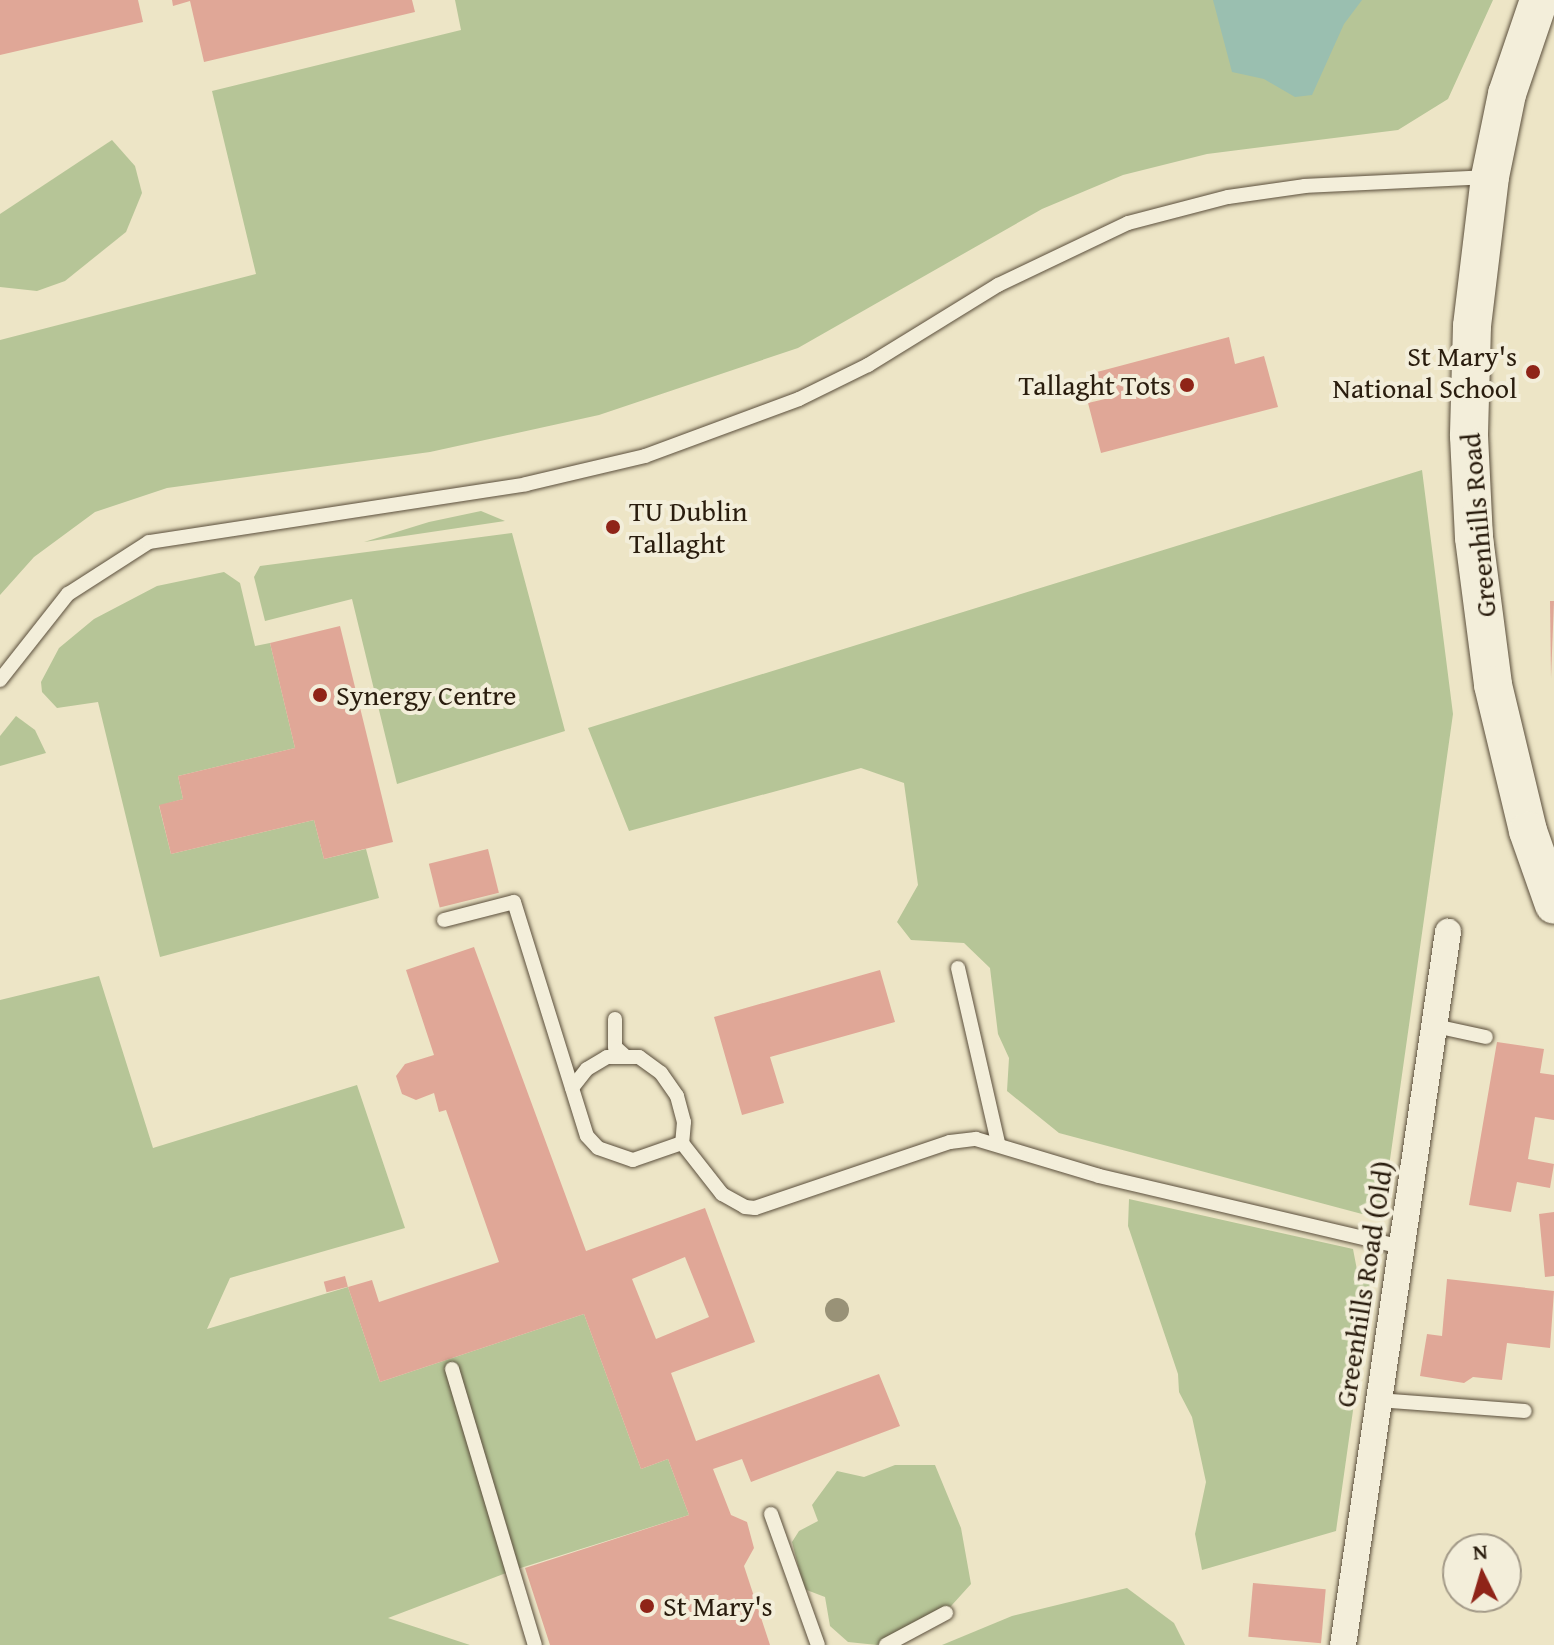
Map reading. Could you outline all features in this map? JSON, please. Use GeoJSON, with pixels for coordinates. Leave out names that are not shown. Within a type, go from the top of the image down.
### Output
{"type":"FeatureCollection","features":[{"type":"Feature","properties":{"kind":"main road","name":"Greenhills Road"},"geometry":{"type":"LineString","coordinates":[[1539,0],[1507,94],[1490,177],[1472,326],[1469,436],[1474,538],[1493,685],[1541,828],[1554,905]]}},
{"type":"Feature","properties":{"kind":"street","name":"Greenhills Road (Old)"},"geometry":{"type":"LineString","coordinates":[[1343,1645],[1448,932]]}},
{"type":"Feature","properties":{"kind":"lane"},"geometry":{"type":"LineString","coordinates":[[0,680],[68,594],[149,542],[526,484],[645,456],[799,399],[868,365],[998,285],[1128,223],[1228,197],[1305,186],[1490,177]]}},
{"type":"Feature","properties":{"kind":"lane"},"geometry":{"type":"LineString","coordinates":[[444,920],[514,902],[587,1136],[614,1157],[633,1160],[682,1143]]}},
{"type":"Feature","properties":{"kind":"lane"},"geometry":{"type":"LineString","coordinates":[[958,968],[998,1142]]}},
{"type":"Feature","properties":{"kind":"lane"},"geometry":{"type":"LineString","coordinates":[[615,1019],[615,1047],[626,1057]]}},
{"type":"Feature","properties":{"kind":"lane"},"geometry":{"type":"LineString","coordinates":[[1435,1026],[1486,1037]]}},
{"type":"Feature","properties":{"kind":"lane"},"geometry":{"type":"LineString","coordinates":[[572,1088],[587,1069],[607,1057],[639,1057],[661,1073],[677,1096],[684,1122],[682,1143],[722,1194],[755,1208],[950,1142],[998,1142],[1099,1176],[1401,1247]]}},
{"type":"Feature","properties":{"kind":"lane"},"geometry":{"type":"LineString","coordinates":[[452,1369],[535,1645]]}},
{"type":"Feature","properties":{"kind":"lane"},"geometry":{"type":"LineString","coordinates":[[1378,1400],[1525,1411]]}},
{"type":"Feature","properties":{"kind":"lane"},"geometry":{"type":"LineString","coordinates":[[771,1514],[818,1645]]}},
{"type":"Feature","properties":{"kind":"lane"},"geometry":{"type":"LineString","coordinates":[[886,1645],[946,1613]]}},
{"type":"Feature","properties":{"kind":"shaded area"},"geometry":{"type":"Polygon","coordinates":[[[455,0],[1493,0],[1448,99],[1398,130],[1207,154],[1123,175],[1042,209],[798,348],[599,415],[430,452],[167,488],[95,512],[34,557],[0,595],[0,340],[256,274],[212,91],[461,30],[455,0]]]}},
{"type":"Feature","properties":{"kind":"shaded area"},"geometry":{"type":"Polygon","coordinates":[[[1213,0],[1362,0],[1344,24],[1312,95],[1295,97],[1264,79],[1232,72],[1213,0]]]}},
{"type":"Feature","properties":{"kind":"shaded area"},"geometry":{"type":"Polygon","coordinates":[[[112,140],[135,166],[142,193],[126,232],[65,281],[37,291],[0,287],[0,214],[112,140]]]}},
{"type":"Feature","properties":{"kind":"shaded area"},"geometry":{"type":"Polygon","coordinates":[[[1422,470],[1453,714],[1384,1202],[1362,1214],[1059,1133],[1007,1091],[1009,1058],[998,1034],[990,968],[964,943],[911,940],[897,922],[918,885],[904,783],[861,768],[629,831],[588,728],[1422,470]]]}},
{"type":"Feature","properties":{"kind":"shaded area"},"geometry":{"type":"Polygon","coordinates":[[[481,511],[505,521],[364,542],[429,522],[481,511]]]}},
{"type":"Feature","properties":{"kind":"shaded area"},"geometry":{"type":"Polygon","coordinates":[[[512,533],[565,731],[397,784],[352,599],[265,621],[254,577],[260,566],[512,533]]]}},
{"type":"Feature","properties":{"kind":"shaded area"},"geometry":{"type":"Polygon","coordinates":[[[224,572],[240,583],[255,646],[270,643],[295,748],[178,776],[183,799],[159,806],[171,854],[314,820],[324,859],[366,849],[379,898],[160,957],[98,702],[57,708],[42,692],[41,682],[59,648],[94,619],[157,586],[224,572]]]}},
{"type":"Feature","properties":{"kind":"shaded area"},"geometry":{"type":"Polygon","coordinates":[[[16,716],[35,730],[46,753],[0,766],[0,736],[16,716]]]}},
{"type":"Feature","properties":{"kind":"shaded area"},"geometry":{"type":"Polygon","coordinates":[[[99,976],[153,1148],[357,1085],[405,1228],[230,1278],[207,1329],[348,1287],[380,1382],[584,1314],[641,1469],[668,1459],[689,1515],[511,1571],[388,1618],[470,1645],[0,1645],[0,1000],[99,976]]]}},
{"type":"Feature","properties":{"kind":"shaded area"},"geometry":{"type":"Polygon","coordinates":[[[1129,1199],[1353,1249],[1357,1270],[1371,1283],[1336,1531],[1202,1570],[1195,1534],[1206,1482],[1192,1417],[1179,1392],[1178,1374],[1128,1226],[1129,1199]]]}},
{"type":"Feature","properties":{"kind":"shaded area"},"geometry":{"type":"Polygon","coordinates":[[[895,1465],[935,1465],[961,1528],[971,1584],[933,1626],[901,1631],[877,1645],[848,1642],[830,1626],[825,1597],[804,1589],[792,1542],[799,1531],[818,1521],[812,1505],[837,1471],[864,1477],[895,1465]]]}},
{"type":"Feature","properties":{"kind":"shaded area"},"geometry":{"type":"Polygon","coordinates":[[[1127,1588],[1174,1623],[1185,1645],[942,1645],[1012,1616],[1127,1588]]]}},
{"type":"Feature","properties":{"kind":"building"},"geometry":{"type":"Polygon","coordinates":[[[0,0],[138,0],[143,22],[0,55],[0,0]]]}},
{"type":"Feature","properties":{"kind":"building"},"geometry":{"type":"Polygon","coordinates":[[[172,0],[412,0],[415,12],[204,62],[190,1],[173,6],[172,0]]]}},
{"type":"Feature","properties":{"kind":"building","name":"Tallaght Tots"},"geometry":{"type":"Polygon","coordinates":[[[1229,337],[1235,364],[1264,356],[1278,407],[1101,453],[1088,403],[1105,399],[1097,372],[1229,337]]]}},
{"type":"Feature","properties":{"kind":"building"},"geometry":{"type":"Polygon","coordinates":[[[1550,601],[1554,601],[1551,678],[1550,601]]]}},
{"type":"Feature","properties":{"kind":"building","name":"Synergy Centre"},"geometry":{"type":"Polygon","coordinates":[[[340,626],[393,842],[324,859],[314,820],[171,854],[159,805],[183,799],[178,776],[295,748],[270,643],[340,626]]]}},
{"type":"Feature","properties":{"kind":"building"},"geometry":{"type":"Polygon","coordinates":[[[488,849],[499,893],[440,907],[429,864],[488,849]]]}},
{"type":"Feature","properties":{"kind":"building"},"geometry":{"type":"Polygon","coordinates":[[[474,947],[586,1251],[705,1208],[755,1342],[671,1373],[696,1441],[879,1374],[900,1426],[751,1482],[742,1459],[713,1469],[731,1515],[747,1522],[754,1548],[744,1566],[770,1645],[550,1645],[525,1568],[689,1515],[668,1459],[641,1469],[584,1314],[380,1382],[348,1287],[372,1280],[379,1302],[499,1262],[446,1110],[439,1112],[434,1093],[416,1100],[402,1094],[396,1076],[405,1064],[434,1055],[406,970],[474,947]],[[685,1257],[632,1279],[656,1339],[709,1317],[685,1257]]]}},
{"type":"Feature","properties":{"kind":"building"},"geometry":{"type":"Polygon","coordinates":[[[880,970],[895,1022],[770,1057],[784,1103],[742,1115],[714,1017],[880,970]]]}},
{"type":"Feature","properties":{"kind":"building"},"geometry":{"type":"Polygon","coordinates":[[[1497,1042],[1544,1049],[1540,1073],[1554,1075],[1554,1120],[1535,1117],[1528,1159],[1554,1164],[1550,1188],[1517,1182],[1511,1212],[1469,1205],[1497,1042]]]}},
{"type":"Feature","properties":{"kind":"building"},"geometry":{"type":"Polygon","coordinates":[[[1554,1212],[1554,1276],[1545,1277],[1539,1214],[1554,1212]]]}},
{"type":"Feature","properties":{"kind":"building"},"geometry":{"type":"Polygon","coordinates":[[[345,1276],[348,1287],[327,1292],[324,1282],[345,1276]]]}},
{"type":"Feature","properties":{"kind":"building"},"geometry":{"type":"Polygon","coordinates":[[[1447,1279],[1554,1291],[1550,1348],[1507,1343],[1502,1380],[1473,1377],[1464,1383],[1420,1376],[1427,1334],[1442,1336],[1447,1279]]]}},
{"type":"Feature","properties":{"kind":"building"},"geometry":{"type":"Polygon","coordinates":[[[1253,1583],[1326,1589],[1321,1643],[1248,1637],[1253,1583]]]}},
{"type":"Feature","properties":{"kind":"place","name":"St Mary's National School"},"geometry":{"type":"Point","coordinates":[1533,372]}},
{"type":"Feature","properties":{"kind":"place","name":"Tallaght Tots"},"geometry":{"type":"Point","coordinates":[1187,385]}},
{"type":"Feature","properties":{"kind":"place","name":"TU Dublin Tallaght"},"geometry":{"type":"Point","coordinates":[613,527]}},
{"type":"Feature","properties":{"kind":"place","name":"Synergy Centre"},"geometry":{"type":"Point","coordinates":[320,695]}},
{"type":"Feature","properties":{"kind":"place","name":"St Mary's"},"geometry":{"type":"Point","coordinates":[647,1606]}}]}
